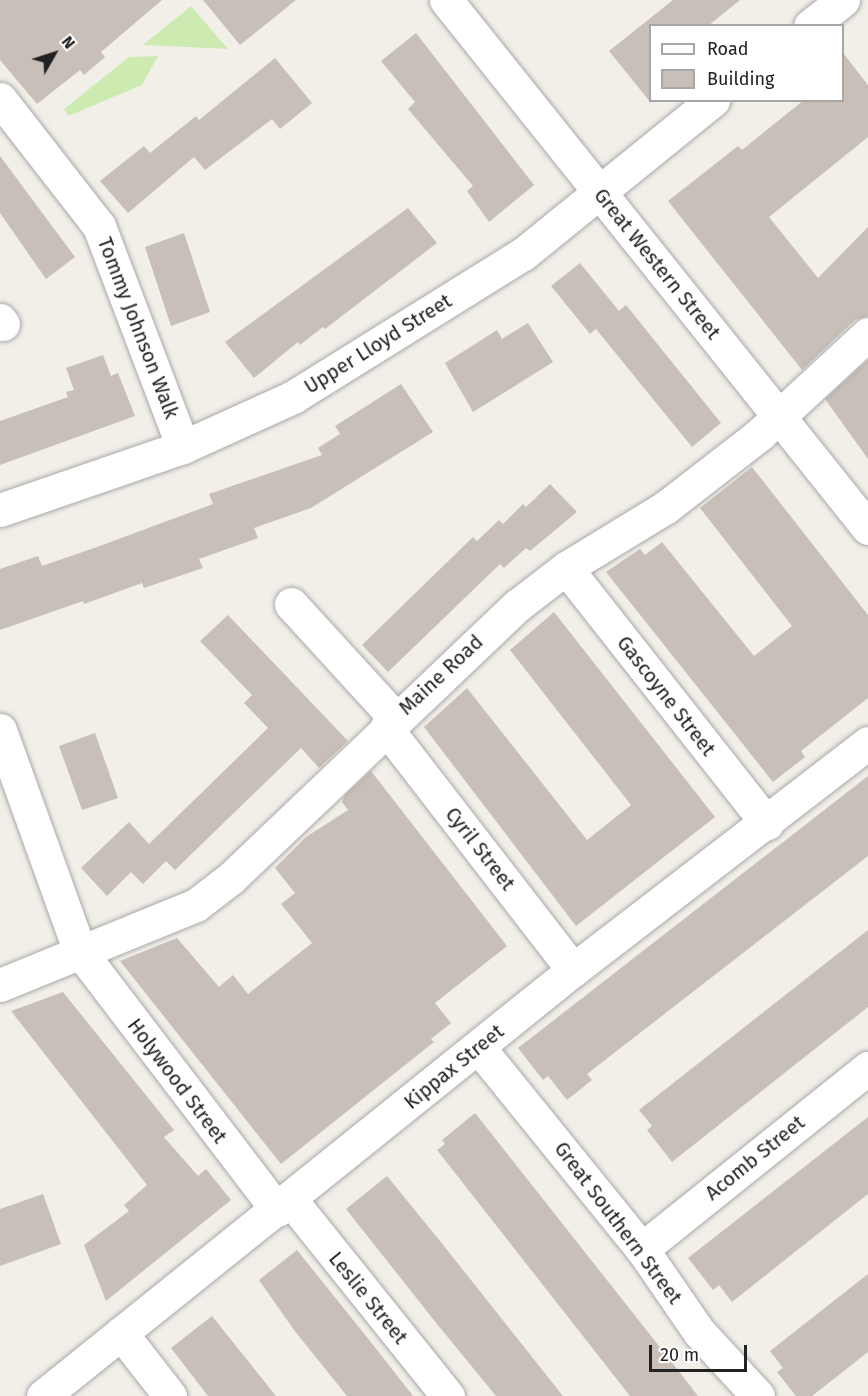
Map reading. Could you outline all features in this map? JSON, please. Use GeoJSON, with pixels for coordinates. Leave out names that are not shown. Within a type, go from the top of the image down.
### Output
{"type":"FeatureCollection","features":[{"type":"Feature","properties":{"kind":"street","name":"Great Western Street"},"geometry":{"type":"LineString","coordinates":[[446,0],[868,528]]}},
{"type":"Feature","properties":{"kind":"street"},"geometry":{"type":"LineString","coordinates":[[813,24],[843,0]]}},
{"type":"Feature","properties":{"kind":"street","name":"Tommy Johnson Walk"},"geometry":{"type":"LineString","coordinates":[[0,99],[99,226],[183,447]]}},
{"type":"Feature","properties":{"kind":"street","name":"Upper Lloyd Street"},"geometry":{"type":"LineString","coordinates":[[0,510],[183,447],[293,397],[336,373],[523,254],[600,194],[711,102]]}},
{"type":"Feature","properties":{"kind":"street","name":"Maine Road"},"geometry":{"type":"LineString","coordinates":[[0,985],[79,950],[196,905],[231,878],[391,723],[518,605],[566,568],[666,507],[780,418],[868,334]]}},
{"type":"Feature","properties":{"kind":"street","name":"Gascoyne Street"},"geometry":{"type":"LineString","coordinates":[[566,568],[767,823]]}},
{"type":"Feature","properties":{"kind":"street","name":"Cyril Street"},"geometry":{"type":"LineString","coordinates":[[291,604],[391,723],[573,970]]}},
{"type":"Feature","properties":{"kind":"street","name":"Holywood Street"},"geometry":{"type":"LineString","coordinates":[[0,730],[79,950],[283,1205]]}},
{"type":"Feature","properties":{"kind":"street","name":"Kippax Street"},"geometry":{"type":"LineString","coordinates":[[43,1396],[479,1048],[573,970],[767,823],[868,743]]}},
{"type":"Feature","properties":{"kind":"street","name":"Great Southern Street"},"geometry":{"type":"LineString","coordinates":[[479,1048],[642,1249],[699,1332],[758,1396]]}},
{"type":"Feature","properties":{"kind":"street","name":"Acomb Street"},"geometry":{"type":"LineString","coordinates":[[642,1249],[868,1068]]}},
{"type":"Feature","properties":{"kind":"street","name":"Leslie Street"},"geometry":{"type":"LineString","coordinates":[[283,1205],[448,1396]]}},
{"type":"Feature","properties":{"kind":"street"},"geometry":{"type":"LineString","coordinates":[[121,1333],[170,1396]]}},
{"type":"Feature","properties":{"kind":"green space"},"geometry":{"type":"Polygon","coordinates":[[[191,6],[228,49],[143,45],[191,6]]]}},
{"type":"Feature","properties":{"kind":"green space"},"geometry":{"type":"Polygon","coordinates":[[[158,56],[142,85],[68,116],[64,109],[129,57],[158,56]]]}},
{"type":"Feature","properties":{"kind":"building"},"geometry":{"type":"Polygon","coordinates":[[[0,0],[162,0],[101,52],[105,57],[84,75],[80,70],[37,104],[0,60],[0,0]]]}},
{"type":"Feature","properties":{"kind":"building"},"geometry":{"type":"Polygon","coordinates":[[[203,0],[296,0],[240,45],[203,0]]]}},
{"type":"Feature","properties":{"kind":"building"},"geometry":{"type":"Polygon","coordinates":[[[673,0],[740,0],[710,24],[649,24],[649,101],[609,51],[673,0]]]}},
{"type":"Feature","properties":{"kind":"building"},"geometry":{"type":"Polygon","coordinates":[[[416,33],[534,185],[489,222],[467,191],[473,186],[408,109],[415,102],[381,61],[416,33]]]}},
{"type":"Feature","properties":{"kind":"building"},"geometry":{"type":"Polygon","coordinates":[[[844,54],[868,85],[868,137],[769,217],[818,278],[868,227],[868,316],[855,320],[802,370],[668,201],[738,146],[742,150],[802,102],[844,102],[844,54]]]}},
{"type":"Feature","properties":{"kind":"building"},"geometry":{"type":"Polygon","coordinates":[[[275,58],[312,103],[280,129],[272,119],[205,170],[194,157],[128,213],[100,181],[144,146],[150,153],[196,116],[199,120],[275,58]]]}},
{"type":"Feature","properties":{"kind":"building"},"geometry":{"type":"Polygon","coordinates":[[[0,156],[75,257],[46,279],[0,213],[0,156]]]}},
{"type":"Feature","properties":{"kind":"building"},"geometry":{"type":"Polygon","coordinates":[[[408,208],[437,243],[325,329],[323,327],[300,345],[298,342],[254,378],[225,342],[408,208]]]}},
{"type":"Feature","properties":{"kind":"building"},"geometry":{"type":"Polygon","coordinates":[[[184,233],[210,312],[171,326],[145,247],[184,233]]]}},
{"type":"Feature","properties":{"kind":"building"},"geometry":{"type":"Polygon","coordinates":[[[580,263],[619,311],[626,305],[721,423],[692,447],[596,329],[590,334],[551,286],[580,263]]]}},
{"type":"Feature","properties":{"kind":"building"},"geometry":{"type":"Polygon","coordinates":[[[528,323],[553,362],[473,412],[445,363],[497,330],[502,339],[528,323]]]}},
{"type":"Feature","properties":{"kind":"building"},"geometry":{"type":"Polygon","coordinates":[[[103,355],[111,376],[118,373],[135,416],[0,465],[0,421],[68,397],[66,392],[74,390],[66,368],[103,355]]]}},
{"type":"Feature","properties":{"kind":"building"},"geometry":{"type":"Polygon","coordinates":[[[868,360],[868,459],[825,399],[868,360]]]}},
{"type":"Feature","properties":{"kind":"building"},"geometry":{"type":"Polygon","coordinates":[[[401,384],[433,432],[311,508],[254,528],[258,538],[199,559],[203,568],[144,588],[142,583],[84,604],[83,601],[0,630],[0,569],[38,556],[42,566],[97,547],[213,504],[209,494],[322,455],[318,448],[340,434],[335,426],[401,384]]]}},
{"type":"Feature","properties":{"kind":"building"},"geometry":{"type":"Polygon","coordinates":[[[752,467],[868,615],[868,698],[801,751],[805,757],[773,782],[606,572],[640,549],[645,555],[662,542],[754,656],[792,626],[700,508],[752,467]]]}},
{"type":"Feature","properties":{"kind":"building"},"geometry":{"type":"Polygon","coordinates":[[[550,484],[577,512],[530,551],[526,548],[504,568],[500,564],[388,672],[362,645],[473,537],[477,541],[499,520],[503,524],[523,504],[526,507],[550,484]]]}},
{"type":"Feature","properties":{"kind":"building"},"geometry":{"type":"Polygon","coordinates":[[[554,612],[715,817],[576,926],[424,727],[467,688],[587,840],[631,805],[510,650],[554,612]]]}},
{"type":"Feature","properties":{"kind":"building"},"geometry":{"type":"Polygon","coordinates":[[[228,615],[348,741],[319,768],[301,748],[175,870],[166,861],[143,884],[131,872],[107,896],[81,868],[129,822],[149,844],[268,728],[244,703],[252,695],[200,641],[228,615]]]}},
{"type":"Feature","properties":{"kind":"building"},"geometry":{"type":"Polygon","coordinates":[[[95,733],[118,798],[82,810],[59,746],[95,733]]]}},
{"type":"Feature","properties":{"kind":"building"},"geometry":{"type":"Polygon","coordinates":[[[371,771],[507,946],[435,1003],[451,1023],[431,1039],[434,1042],[281,1164],[120,961],[177,938],[219,987],[233,975],[248,994],[312,943],[281,904],[295,893],[275,868],[306,837],[348,810],[342,802],[345,795],[371,771]]]}},
{"type":"Feature","properties":{"kind":"building"},"geometry":{"type":"Polygon","coordinates":[[[868,776],[868,856],[587,1074],[592,1080],[567,1100],[548,1076],[543,1080],[518,1048],[868,776]]]}},
{"type":"Feature","properties":{"kind":"building"},"geometry":{"type":"Polygon","coordinates":[[[868,930],[868,1007],[672,1162],[647,1130],[652,1126],[639,1110],[868,930]]]}},
{"type":"Feature","properties":{"kind":"building"},"geometry":{"type":"Polygon","coordinates":[[[63,992],[174,1130],[164,1137],[198,1176],[206,1169],[231,1200],[106,1301],[84,1245],[129,1211],[124,1205],[147,1185],[11,1011],[63,992]]]}},
{"type":"Feature","properties":{"kind":"building"},"geometry":{"type":"Polygon","coordinates":[[[475,1113],[698,1396],[630,1396],[437,1150],[445,1144],[442,1140],[475,1113]]]}},
{"type":"Feature","properties":{"kind":"building"},"geometry":{"type":"Polygon","coordinates":[[[868,1117],[868,1194],[732,1302],[719,1285],[713,1290],[688,1258],[868,1117]]]}},
{"type":"Feature","properties":{"kind":"building"},"geometry":{"type":"Polygon","coordinates":[[[387,1176],[563,1396],[496,1396],[437,1324],[346,1209],[387,1176]]]}},
{"type":"Feature","properties":{"kind":"building"},"geometry":{"type":"Polygon","coordinates":[[[43,1194],[61,1244],[0,1266],[0,1209],[43,1194]]]}},
{"type":"Feature","properties":{"kind":"building"},"geometry":{"type":"Polygon","coordinates":[[[297,1250],[413,1396],[347,1396],[294,1330],[259,1280],[297,1250]]]}},
{"type":"Feature","properties":{"kind":"building"},"geometry":{"type":"Polygon","coordinates":[[[868,1274],[868,1352],[812,1396],[796,1396],[777,1372],[783,1368],[770,1351],[868,1274]]]}},
{"type":"Feature","properties":{"kind":"building"},"geometry":{"type":"Polygon","coordinates":[[[212,1316],[276,1396],[208,1396],[171,1348],[212,1316]]]}}]}
